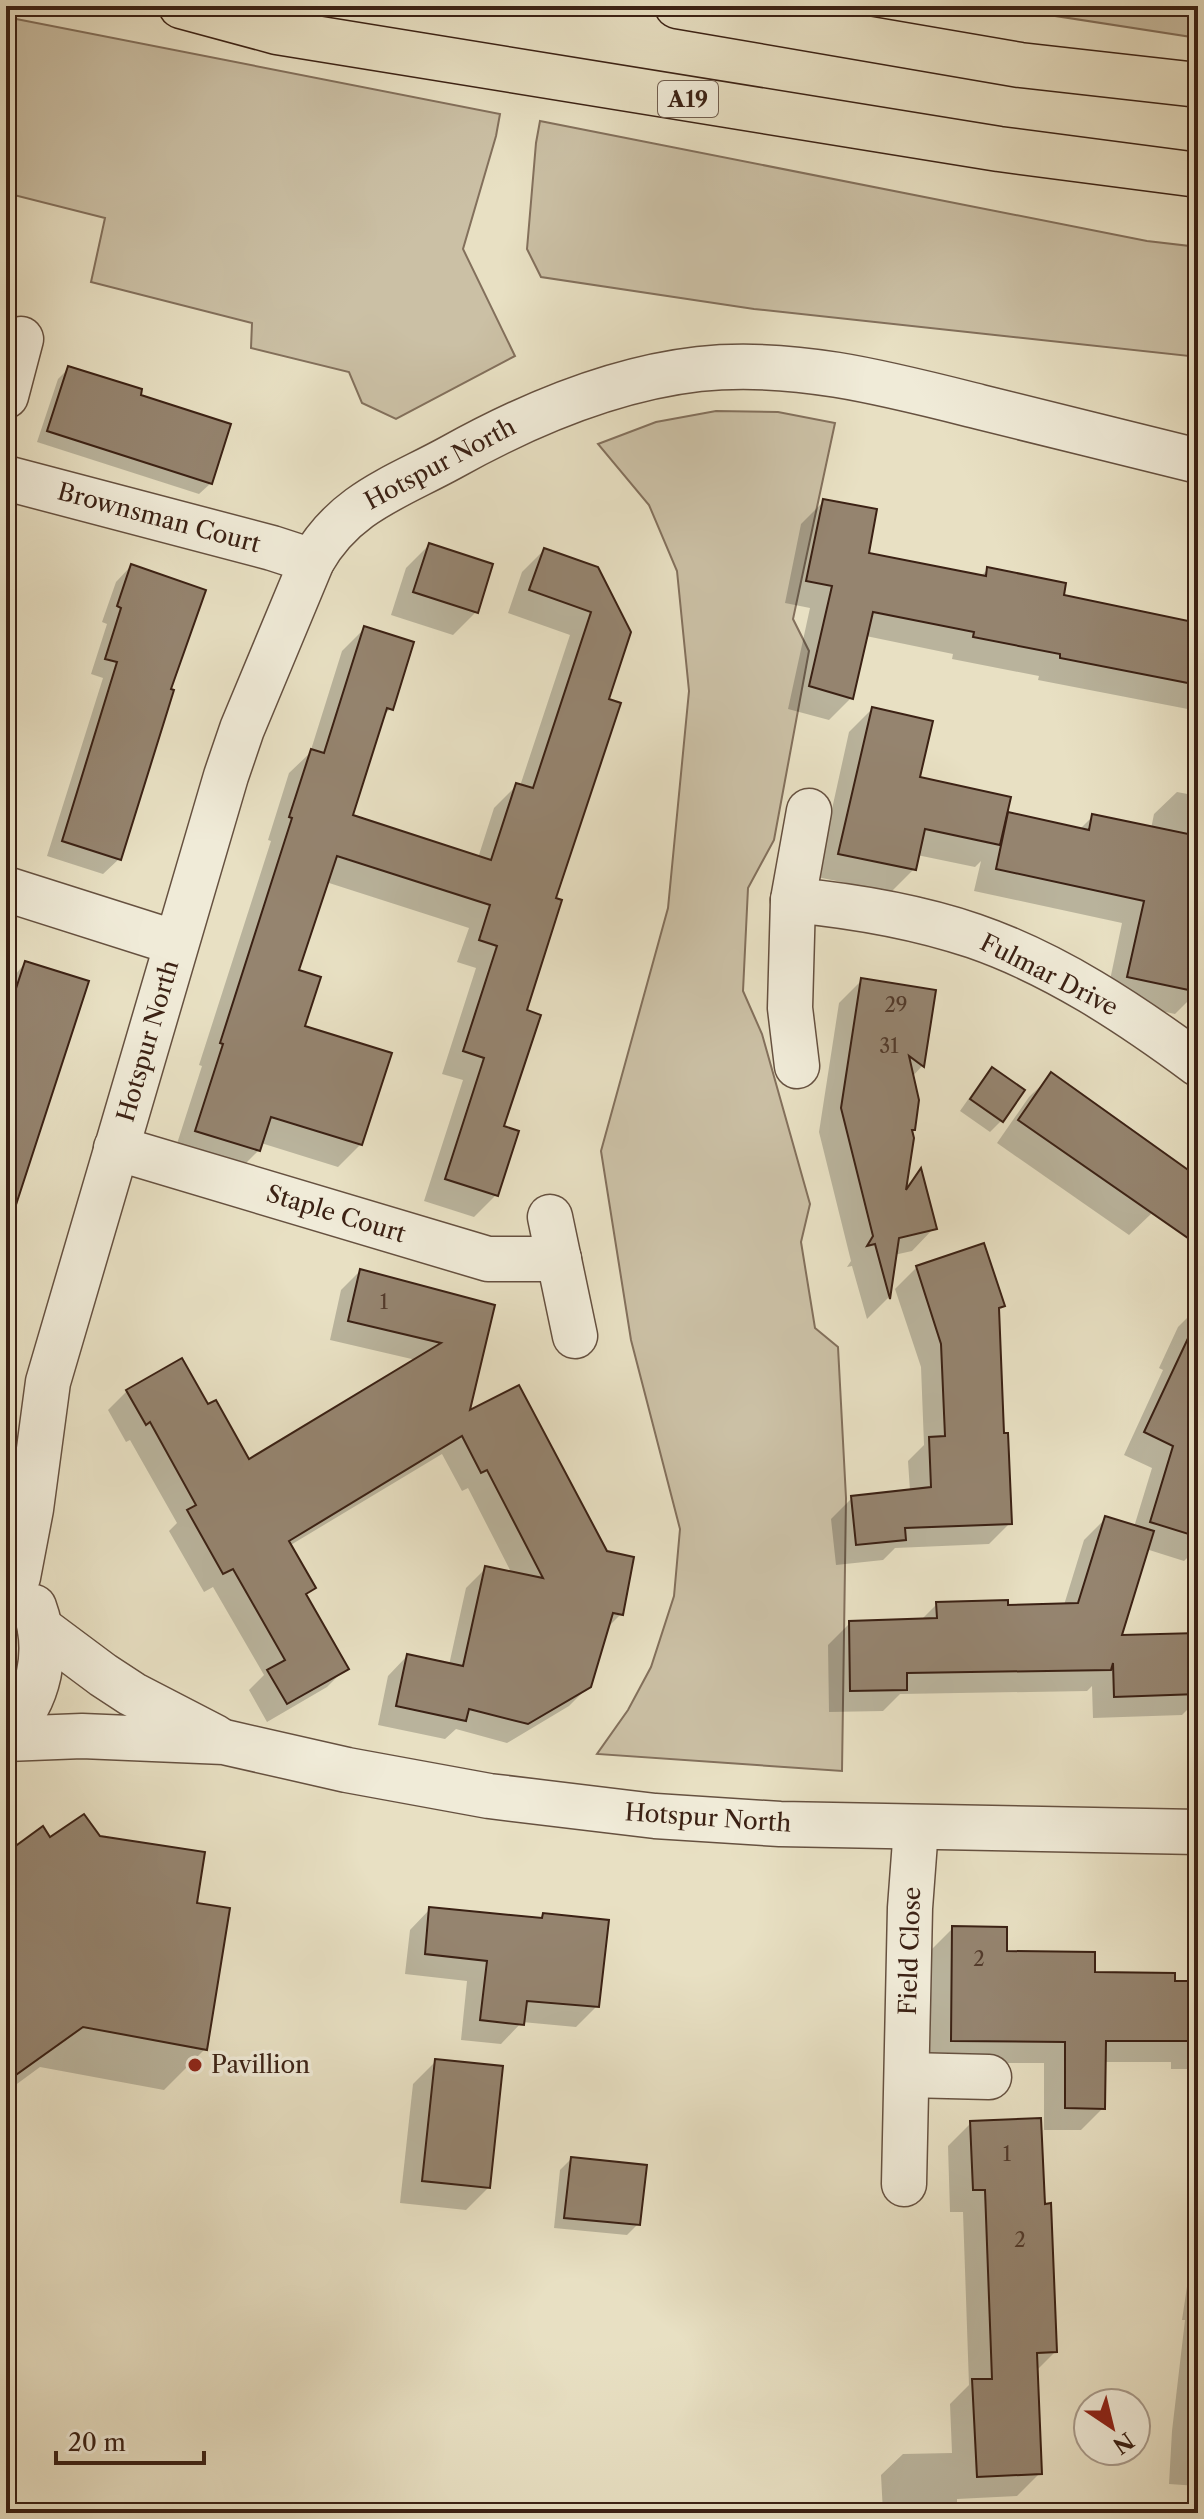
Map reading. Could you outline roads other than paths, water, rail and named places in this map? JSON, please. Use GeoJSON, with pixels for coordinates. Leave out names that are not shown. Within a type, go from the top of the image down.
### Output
{"type":"FeatureCollection","features":[{"type":"Feature","properties":{"kind":"highway","name":"A19"},"geometry":{"type":"LineString","coordinates":[[181,6],[292,34],[983,147],[1198,175]]}},
{"type":"Feature","properties":{"kind":"highway"},"geometry":{"type":"LineString","coordinates":[[677,6],[1020,65],[1198,85]]}},
{"type":"Feature","properties":{"kind":"street"},"geometry":{"type":"LineString","coordinates":[[6,396],[21,339]]}},
{"type":"Feature","properties":{"kind":"street","name":"Hotspur North"},"geometry":{"type":"LineString","coordinates":[[48,1382],[242,729],[312,561],[323,543],[363,504],[484,438],[554,406],[653,377],[734,367],[784,368],[896,386],[1198,461]]}},
{"type":"Feature","properties":{"kind":"street","name":"Brownsman Court"},"geometry":{"type":"LineString","coordinates":[[6,478],[312,561]]}},
{"type":"Feature","properties":{"kind":"street"},"geometry":{"type":"LineString","coordinates":[[797,1066],[790,1008],[793,900],[809,811]]}},
{"type":"Feature","properties":{"kind":"street"},"geometry":{"type":"LineString","coordinates":[[6,889],[176,943]]}},
{"type":"Feature","properties":{"kind":"street","name":"Fulmar Drive"},"geometry":{"type":"LineString","coordinates":[[793,900],[849,906],[915,919],[974,936],[1027,958],[1095,993],[1198,1064]]}},
{"type":"Feature","properties":{"kind":"street","name":"Staple Court"},"geometry":{"type":"LineString","coordinates":[[116,1148],[488,1259],[559,1259]]}},
{"type":"Feature","properties":{"kind":"street"},"geometry":{"type":"LineString","coordinates":[[550,1217],[575,1336]]}},
{"type":"Feature","properties":{"kind":"street"},"geometry":{"type":"LineString","coordinates":[[6,1438],[48,1382]]}},
{"type":"Feature","properties":{"kind":"street"},"geometry":{"type":"LineString","coordinates":[[6,1736],[23,1713],[38,1681],[41,1664],[40,1628],[32,1602],[12,1570],[31,1509],[48,1382]]}},
{"type":"Feature","properties":{"kind":"street","name":"Hotspur North"},"geometry":{"type":"LineString","coordinates":[[40,1628],[132,1694],[224,1742]]}},
{"type":"Feature","properties":{"kind":"street","name":"Hotspur North"},"geometry":{"type":"LineString","coordinates":[[6,1736],[224,1742],[347,1770],[489,1796],[655,1816],[780,1824],[1198,1832]]}},
{"type":"Feature","properties":{"kind":"street","name":"Field Close"},"geometry":{"type":"LineString","coordinates":[[904,2184],[910,1908],[916,1828]]}},
{"type":"Feature","properties":{"kind":"street"},"geometry":{"type":"LineString","coordinates":[[907,2075],[989,2077]]}},
{"type":"Feature","properties":{"kind":"place","name":"Pavillion"},"geometry":{"type":"Point","coordinates":[195,2065]}}]}
